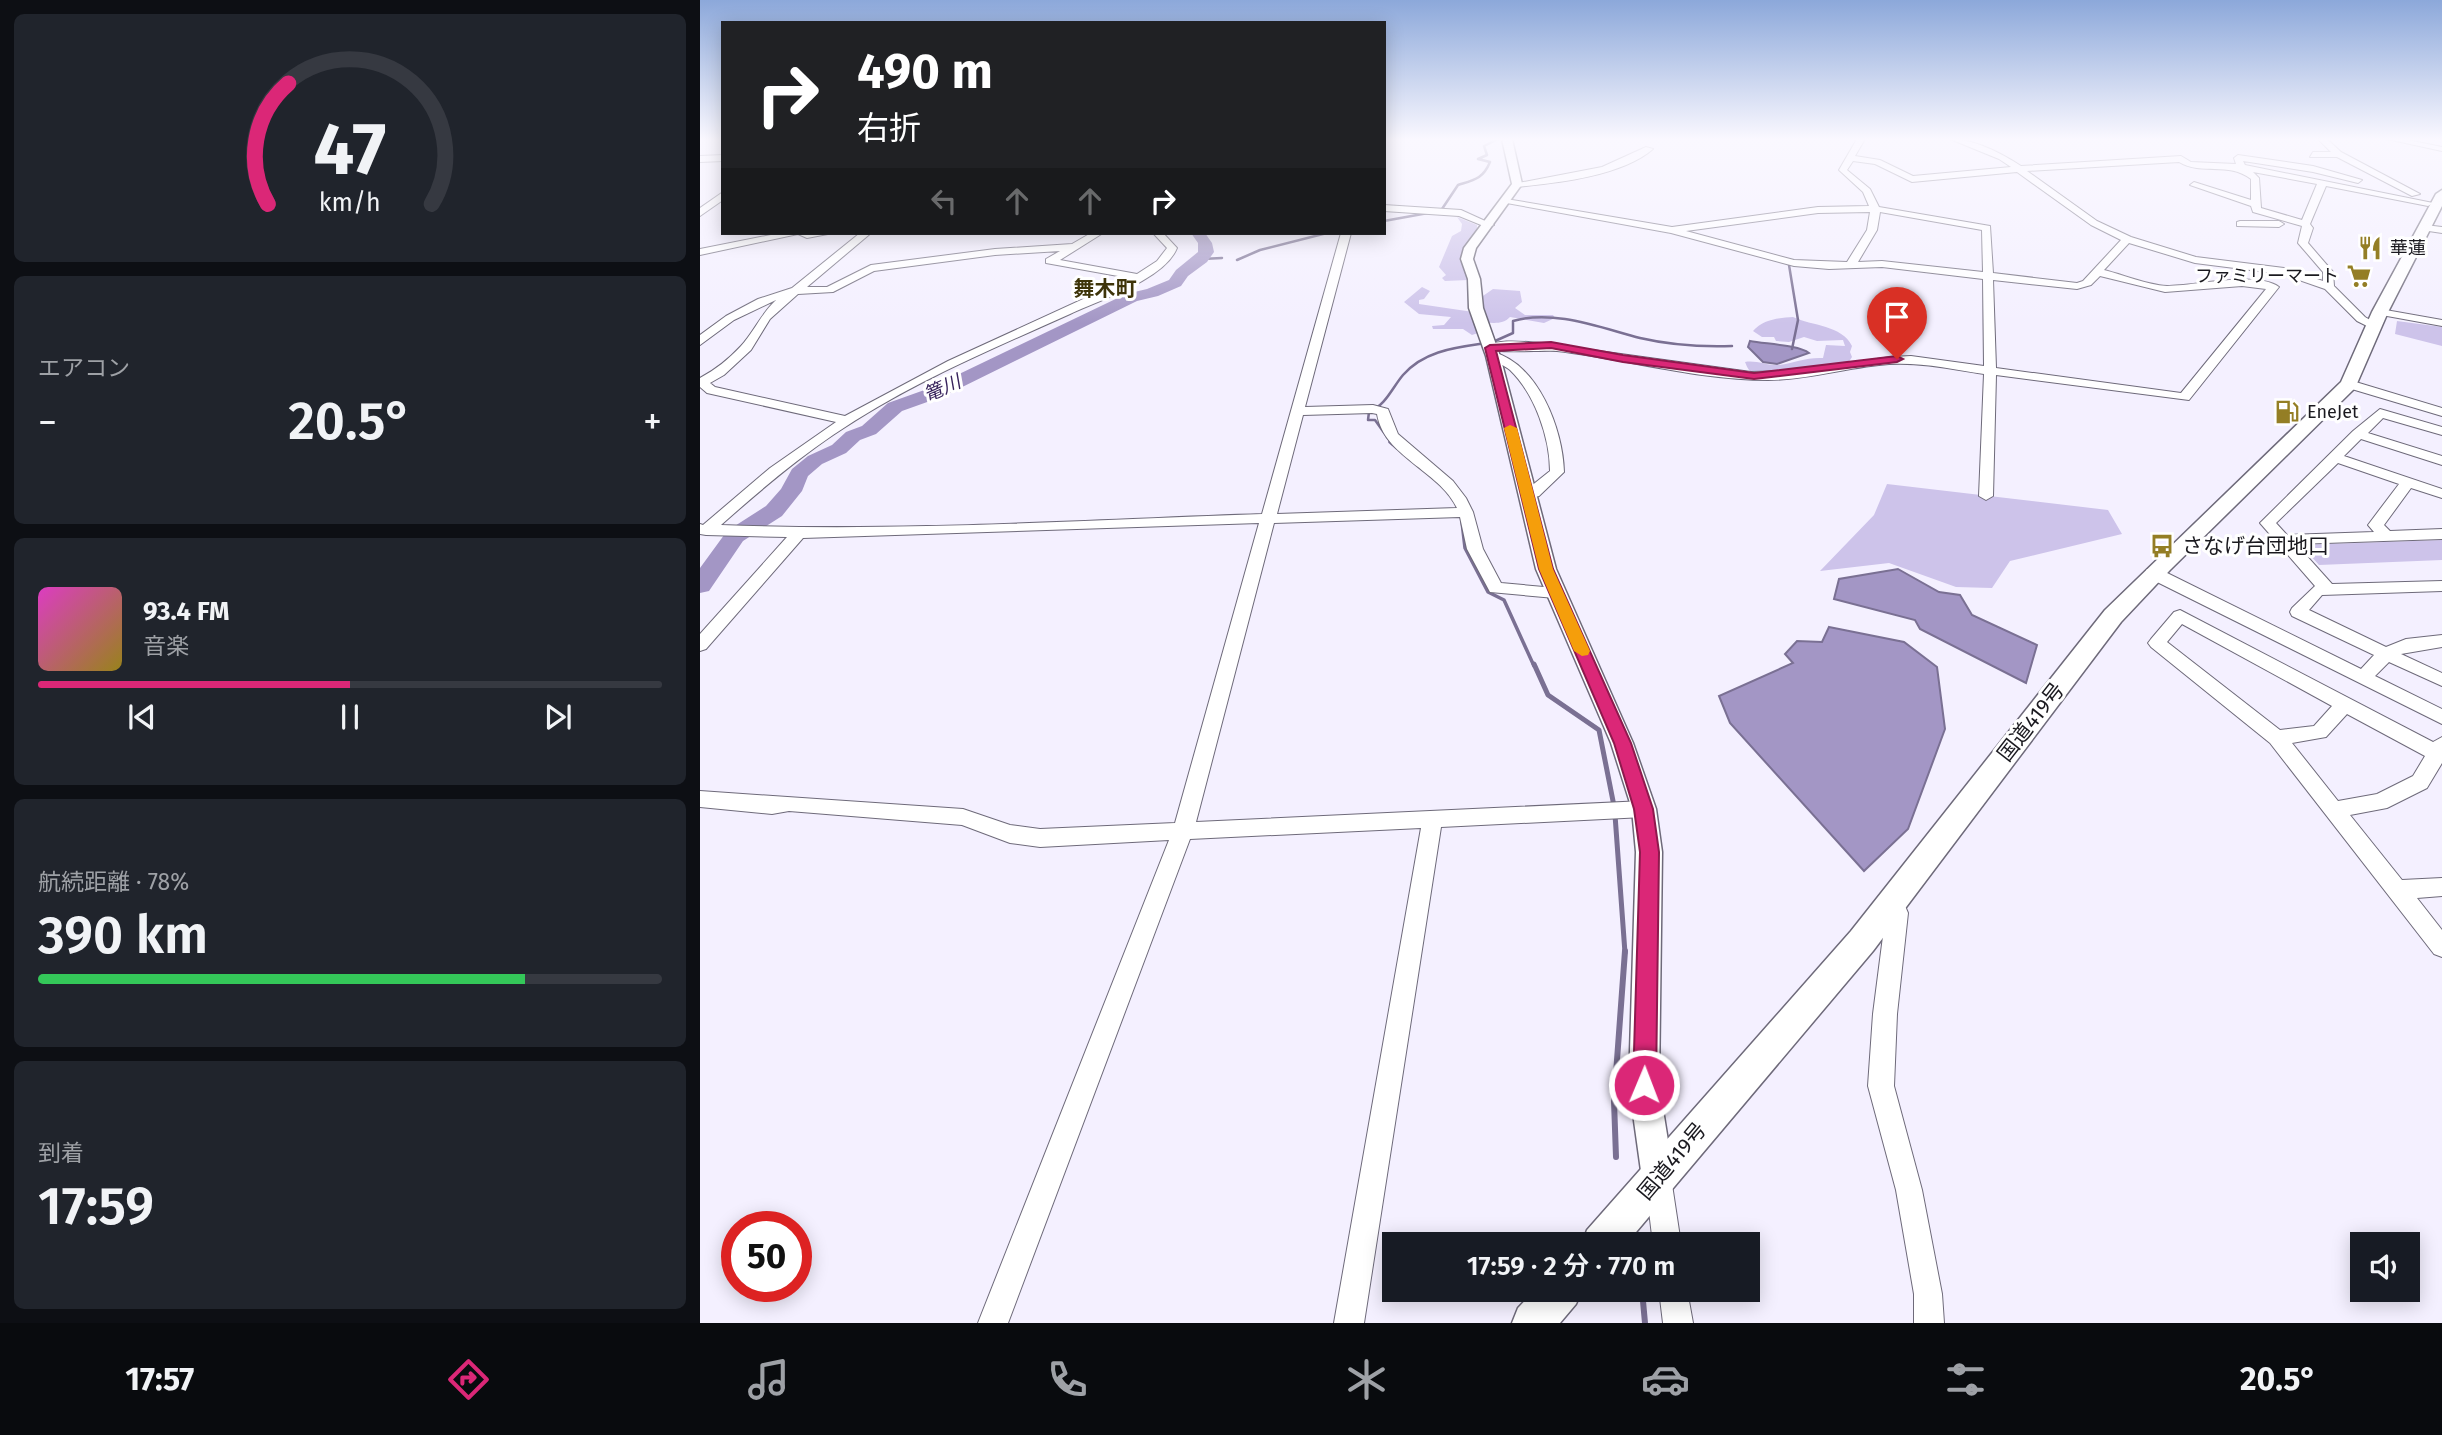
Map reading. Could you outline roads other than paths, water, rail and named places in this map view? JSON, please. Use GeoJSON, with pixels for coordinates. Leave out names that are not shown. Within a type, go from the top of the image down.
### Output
{"type":"FeatureCollection","features":[{"type":"Feature","properties":{"kind":"highway","name":"国道419号"},"geometry":{"type":"LineString","coordinates":[[1611,1232],[1863,940],[2113,617],[2153,573],[2349,384],[2377,319],[2435,212]]}},
{"type":"Feature","properties":{"kind":"highway"},"geometry":{"type":"LineString","coordinates":[[1533,1323],[1551,1302]]}},
{"type":"Feature","properties":{"kind":"main road"},"geometry":{"type":"LineString","coordinates":[[1506,202],[1470,248],[1466,259],[1474,278],[1476,308],[1491,352],[1555,593],[1622,743],[1634,809],[1649,852],[1644,1085],[1658,1178]]}},
{"type":"Feature","properties":{"kind":"street"},"geometry":{"type":"LineString","coordinates":[[700,213],[716,201]]}},
{"type":"Feature","properties":{"kind":"street"},"geometry":{"type":"LineString","coordinates":[[1850,266],[1870,240],[1876,209],[1872,201]]}},
{"type":"Feature","properties":{"kind":"street"},"geometry":{"type":"LineString","coordinates":[[2063,201],[2094,223],[2127,239],[2194,260],[2284,271],[2329,287],[2361,319],[2442,323]]}},
{"type":"Feature","properties":{"kind":"street"},"geometry":{"type":"LineString","coordinates":[[2239,201],[2306,227]]}},
{"type":"Feature","properties":{"kind":"street"},"geometry":{"type":"LineString","coordinates":[[2256,201],[2256,207]]}},
{"type":"Feature","properties":{"kind":"street"},"geometry":{"type":"LineString","coordinates":[[2316,201],[2303,243],[2328,272],[2329,287]]}},
{"type":"Feature","properties":{"kind":"street"},"geometry":{"type":"LineString","coordinates":[[2390,201],[2435,212]]}},
{"type":"Feature","properties":{"kind":"street"},"geometry":{"type":"LineString","coordinates":[[2419,201],[2435,212]]}},
{"type":"Feature","properties":{"kind":"street"},"geometry":{"type":"LineString","coordinates":[[1506,202],[1672,230],[1794,263],[1850,266],[1882,264],[2077,286],[2087,284],[2127,239]]}},
{"type":"Feature","properties":{"kind":"street"},"geometry":{"type":"LineString","coordinates":[[2218,204],[2227,202],[2256,207]]}},
{"type":"Feature","properties":{"kind":"street"},"geometry":{"type":"LineString","coordinates":[[1386,208],[1461,213],[1489,225]]}},
{"type":"Feature","properties":{"kind":"street"},"geometry":{"type":"LineString","coordinates":[[1672,230],[1790,211],[1876,209],[1987,228],[1990,372],[1986,496]]}},
{"type":"Feature","properties":{"kind":"street"},"geometry":{"type":"LineString","coordinates":[[2240,224],[2272,223],[2306,227]]}},
{"type":"Feature","properties":{"kind":"street"},"geometry":{"type":"LineString","coordinates":[[700,252],[784,235]]}},
{"type":"Feature","properties":{"kind":"street"},"geometry":{"type":"LineString","coordinates":[[846,420],[711,390],[702,382],[720,372],[747,347],[765,317],[864,235]]}},
{"type":"Feature","properties":{"kind":"street"},"geometry":{"type":"LineString","coordinates":[[1094,235],[1050,261],[1139,277]]}},
{"type":"Feature","properties":{"kind":"street"},"geometry":{"type":"LineString","coordinates":[[703,530],[790,458],[846,420],[932,373],[1139,277],[1163,261],[1171,252],[1168,243],[1159,235]]}},
{"type":"Feature","properties":{"kind":"street"},"geometry":{"type":"LineString","coordinates":[[993,1323],[1183,831],[1345,235]]}},
{"type":"Feature","properties":{"kind":"street"},"geometry":{"type":"LineString","coordinates":[[700,341],[730,318],[762,301],[794,291],[829,290],[871,268],[995,252],[1072,247]]}},
{"type":"Feature","properties":{"kind":"street"},"geometry":{"type":"LineString","coordinates":[[1491,352],[1551,345],[1634,360],[1754,376],[1897,359],[2184,397],[2274,287],[2242,283],[2165,289],[2098,272]]}},
{"type":"Feature","properties":{"kind":"street"},"geometry":{"type":"LineString","coordinates":[[1491,352],[1504,358],[1534,393],[1552,443],[1557,472],[1534,493],[1527,495]]}},
{"type":"Feature","properties":{"kind":"street"},"geometry":{"type":"LineString","coordinates":[[2349,384],[2442,412]]}},
{"type":"Feature","properties":{"kind":"street"},"geometry":{"type":"LineString","coordinates":[[1298,411],[1382,412],[1384,426],[1388,432],[1462,498],[1475,549],[1496,588],[1555,593]]}},
{"type":"Feature","properties":{"kind":"street"},"geometry":{"type":"LineString","coordinates":[[2328,589],[2268,523],[2380,413],[2442,431]]}},
{"type":"Feature","properties":{"kind":"street"},"geometry":{"type":"LineString","coordinates":[[2358,434],[2442,461]]}},
{"type":"Feature","properties":{"kind":"street"},"geometry":{"type":"LineString","coordinates":[[2335,457],[2442,494]]}},
{"type":"Feature","properties":{"kind":"street"},"geometry":{"type":"LineString","coordinates":[[2386,536],[2376,525],[2409,481]]}},
{"type":"Feature","properties":{"kind":"street"},"geometry":{"type":"LineString","coordinates":[[703,530],[795,533],[1465,512]]}},
{"type":"Feature","properties":{"kind":"street"},"geometry":{"type":"LineString","coordinates":[[700,645],[795,533]]}},
{"type":"Feature","properties":{"kind":"street"},"geometry":{"type":"LineString","coordinates":[[2283,540],[2442,534]]}},
{"type":"Feature","properties":{"kind":"street"},"geometry":{"type":"LineString","coordinates":[[2153,573],[2442,717]]}},
{"type":"Feature","properties":{"kind":"street"},"geometry":{"type":"LineString","coordinates":[[2442,586],[2318,590],[2298,611],[2442,680]]}},
{"type":"Feature","properties":{"kind":"street"},"geometry":{"type":"LineString","coordinates":[[2333,810],[2380,802],[2420,782],[2440,751],[2344,705],[2180,616],[2157,643],[2277,738],[2333,810],[2396,890],[2442,947]]}},
{"type":"Feature","properties":{"kind":"street"},"geometry":{"type":"LineString","coordinates":[[2363,678],[2384,653],[2414,643],[2442,641]]}},
{"type":"Feature","properties":{"kind":"street"},"geometry":{"type":"LineString","coordinates":[[2277,738],[2319,732],[2344,705]]}},
{"type":"Feature","properties":{"kind":"street"},"geometry":{"type":"LineString","coordinates":[[700,799],[963,817],[1010,834],[1040,838],[1432,821],[1634,809]]}},
{"type":"Feature","properties":{"kind":"street"},"geometry":{"type":"LineString","coordinates":[[1349,1323],[1432,821]]}},
{"type":"Feature","properties":{"kind":"street"},"geometry":{"type":"LineString","coordinates":[[2396,890],[2442,887]]}},
{"type":"Feature","properties":{"kind":"street"},"geometry":{"type":"LineString","coordinates":[[1897,913],[1885,1014],[1881,1086],[1909,1190],[1928,1294],[1929,1323]]}},
{"type":"Feature","properties":{"kind":"street"},"geometry":{"type":"LineString","coordinates":[[1658,1178],[1665,1232]]}},
{"type":"Feature","properties":{"kind":"street"},"geometry":{"type":"LineString","coordinates":[[1675,1302],[1678,1323]]}},
{"type":"Feature","properties":{"kind":"waterway"},"geometry":{"type":"LineString","coordinates":[[1442,209],[1448,201]]}},
{"type":"Feature","properties":{"kind":"waterway"},"geometry":{"type":"LineString","coordinates":[[1386,221],[1428,213]]}},
{"type":"Feature","properties":{"kind":"waterway","name":"篭川"},"geometry":{"type":"LineString","coordinates":[[700,585],[735,536],[774,511],[791,491],[799,473],[815,460],[839,449],[853,436],[869,430],[895,407],[937,392],[1132,297],[1152,293],[1175,283],[1182,273],[1202,259],[1206,252],[1205,243],[1199,235]]}},
{"type":"Feature","properties":{"kind":"waterway"},"geometry":{"type":"LineString","coordinates":[[1237,260],[1260,250],[1319,235]]}},
{"type":"Feature","properties":{"kind":"waterway"},"geometry":{"type":"LineString","coordinates":[[1202,259],[1222,258]]}},
{"type":"Feature","properties":{"kind":"waterway"},"geometry":{"type":"LineString","coordinates":[[1789,265],[1798,320],[1792,349]]}},
{"type":"Feature","properties":{"kind":"waterway"},"geometry":{"type":"LineString","coordinates":[[1495,341],[1513,333],[1513,321],[1545,317],[1577,321],[1663,342],[1732,346]]}},
{"type":"Feature","properties":{"kind":"waterway"},"geometry":{"type":"LineString","coordinates":[[1391,443],[1375,420],[1368,420],[1369,412],[1380,405],[1403,375],[1420,361],[1449,350],[1480,344]]}},
{"type":"Feature","properties":{"kind":"waterway"},"geometry":{"type":"LineString","coordinates":[[1391,443],[1397,448]]}},
{"type":"Feature","properties":{"kind":"waterway"},"geometry":{"type":"LineString","coordinates":[[1462,522],[1465,548],[1488,592],[1504,600],[1534,666]]}},
{"type":"Feature","properties":{"kind":"waterway"},"geometry":{"type":"LineString","coordinates":[[1534,664],[1548,695],[1599,730],[1614,806]]}},
{"type":"Feature","properties":{"kind":"waterway"},"geometry":{"type":"LineString","coordinates":[[1615,815],[1625,952]]}},
{"type":"Feature","properties":{"kind":"waterway"},"geometry":{"type":"LineString","coordinates":[[1616,1157],[1614,1101],[1625,952]]}},
{"type":"Feature","properties":{"kind":"waterway"},"geometry":{"type":"LineString","coordinates":[[1643,1302],[1645,1323]]}},
{"type":"Feature","properties":{"kind":"place","name":"華蓮"},"geometry":{"type":"Point","coordinates":[2370,248]}},
{"type":"Feature","properties":{"kind":"place","name":"ファミリーマート"},"geometry":{"type":"Point","coordinates":[2359,276]}},
{"type":"Feature","properties":{"kind":"place","name":"EneJet"},"geometry":{"type":"Point","coordinates":[2287,412]}},
{"type":"Feature","properties":{"kind":"place","name":"さなげ台団地口"},"geometry":{"type":"Point","coordinates":[2162,546]}},
{"type":"Feature","properties":{"kind":"district","name":"舞木町"},"geometry":{"type":"Point","coordinates":[1105,289]}}]}
